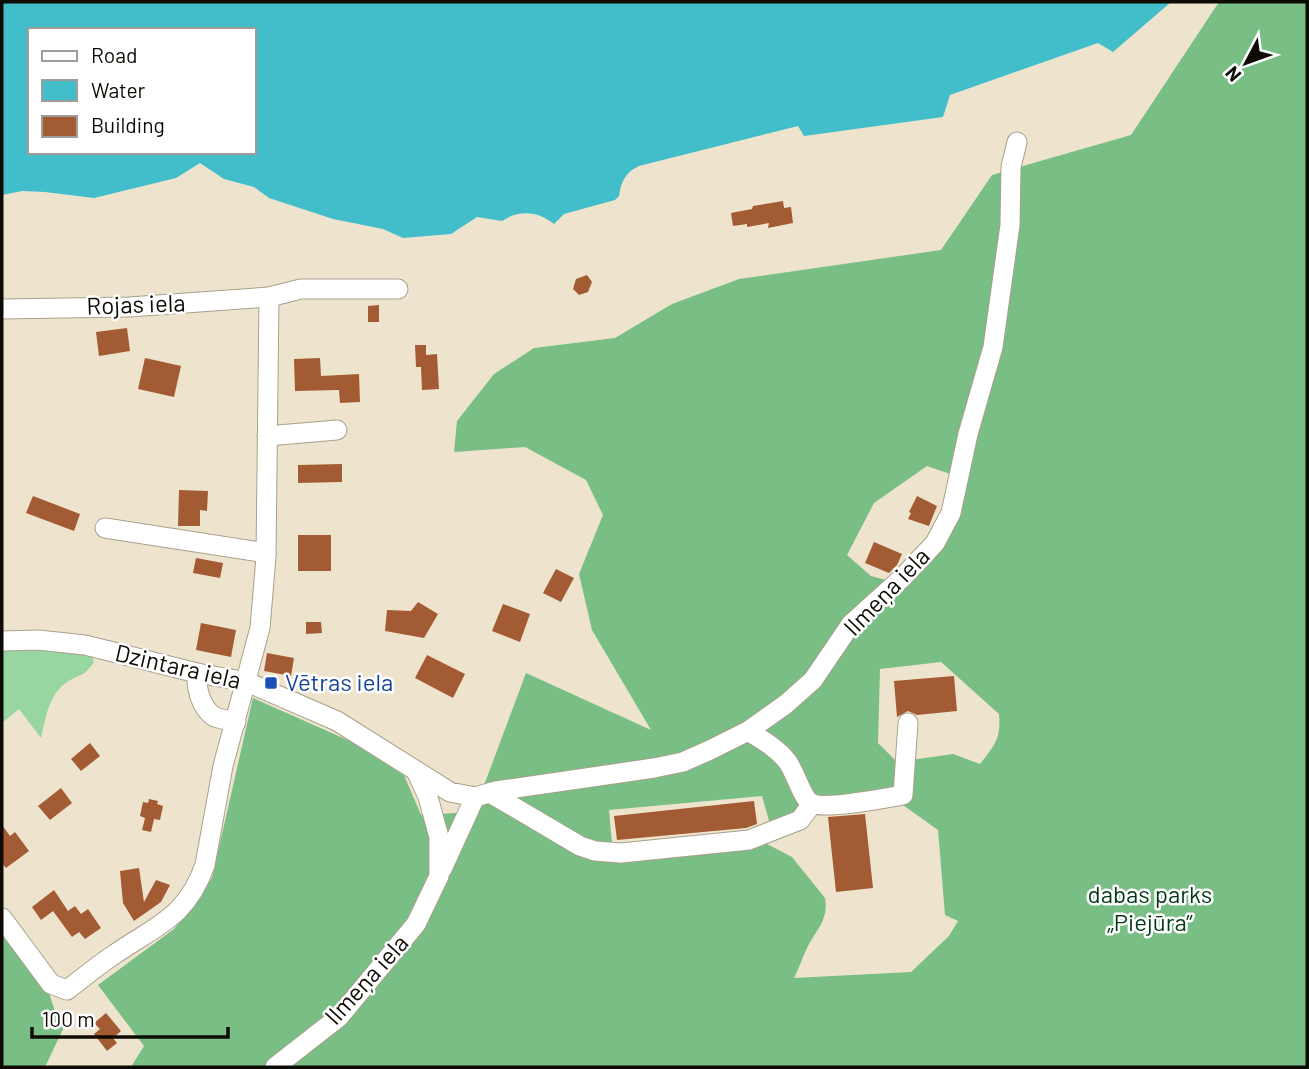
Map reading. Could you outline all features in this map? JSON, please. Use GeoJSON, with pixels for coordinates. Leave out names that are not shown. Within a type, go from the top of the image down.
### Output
{"type":"FeatureCollection","features":[{"type":"Feature","properties":{"kind":"street","name":"Ilmeņa iela"},"geometry":{"type":"LineString","coordinates":[[416,772],[450,792],[483,795],[682,762],[748,730],[786,704],[813,680],[851,624],[924,556],[951,513],[968,434],[993,347],[1010,225],[1012,167],[1017,142]]}},
{"type":"Feature","properties":{"kind":"street","name":"Rojas iela"},"geometry":{"type":"LineString","coordinates":[[2,309],[129,307],[269,298],[301,289],[398,289]]}},
{"type":"Feature","properties":{"kind":"street"},"geometry":{"type":"LineString","coordinates":[[2,918],[51,984],[67,990],[115,953],[183,907],[205,865],[223,766],[260,628],[266,552],[269,298]]}},
{"type":"Feature","properties":{"kind":"street"},"geometry":{"type":"LineString","coordinates":[[267,436],[337,430]]}},
{"type":"Feature","properties":{"kind":"street"},"geometry":{"type":"LineString","coordinates":[[105,528],[266,552]]}},
{"type":"Feature","properties":{"kind":"street","name":"Dzintara iela"},"geometry":{"type":"LineString","coordinates":[[2,641],[38,640],[85,645],[197,673],[247,682],[337,722],[380,746],[416,772]]}},
{"type":"Feature","properties":{"kind":"street"},"geometry":{"type":"LineString","coordinates":[[197,673],[196,684],[202,703],[213,716],[236,722]]}},
{"type":"Feature","properties":{"kind":"street"},"geometry":{"type":"LineString","coordinates":[[748,730],[785,758],[797,776],[805,797],[812,804],[826,806],[903,795],[908,723]]}},
{"type":"Feature","properties":{"kind":"street","name":"Ilmeņa iela"},"geometry":{"type":"LineString","coordinates":[[416,772],[428,797],[439,837],[439,876]]}},
{"type":"Feature","properties":{"kind":"street","name":"Ilmeņa iela"},"geometry":{"type":"LineString","coordinates":[[275,1067],[339,1017],[416,924],[483,795]]}},
{"type":"Feature","properties":{"kind":"street"},"geometry":{"type":"LineString","coordinates":[[483,795],[580,846],[595,851],[621,853],[750,840],[800,820],[812,804]]}},
{"type":"Feature","properties":{"kind":"green space","name":"dabas parks „Piejūra”"},"geometry":{"type":"Polygon","coordinates":[[[1219,2],[1307,2],[1307,1067],[131,1067],[144,1046],[98,985],[174,929],[212,878],[253,698],[379,754],[404,775],[421,815],[474,812],[526,673],[651,730],[592,630],[579,574],[603,515],[586,480],[525,447],[454,452],[457,421],[494,374],[534,348],[615,338],[672,304],[739,279],[941,250],[992,175],[1131,135],[1219,2]],[[927,466],[874,503],[847,555],[871,576],[890,581],[926,540],[942,510],[953,475],[927,466]],[[941,662],[880,669],[878,743],[897,762],[953,754],[980,764],[996,741],[999,714],[941,662]],[[762,796],[609,810],[612,844],[765,843],[792,857],[825,898],[826,905],[821,923],[794,978],[911,972],[949,936],[958,921],[945,915],[938,830],[900,803],[818,810],[773,835],[762,796]]]}},
{"type":"Feature","properties":{"kind":"green space"},"geometry":{"type":"Polygon","coordinates":[[[34,647],[91,655],[94,662],[84,673],[67,682],[56,693],[49,707],[41,738],[19,709],[2,723],[2,649],[34,647]]]}},
{"type":"Feature","properties":{"kind":"green space"},"geometry":{"type":"Polygon","coordinates":[[[2,933],[49,993],[58,1020],[64,1027],[45,1067],[2,1067],[2,933]]]}},
{"type":"Feature","properties":{"kind":"water"},"geometry":{"type":"Polygon","coordinates":[[[2,2],[1171,2],[1113,52],[1098,43],[950,95],[943,117],[804,136],[798,126],[639,166],[625,178],[615,200],[564,214],[554,224],[529,214],[516,215],[502,221],[477,217],[451,234],[403,238],[383,229],[333,219],[269,198],[254,187],[224,179],[200,163],[176,178],[94,198],[22,191],[2,195],[2,2]]]}},
{"type":"Feature","properties":{"kind":"building"},"geometry":{"type":"Polygon","coordinates":[[[783,201],[784,208],[791,207],[793,223],[768,228],[769,223],[747,227],[747,224],[733,226],[731,213],[783,201]]]}},
{"type":"Feature","properties":{"kind":"building"},"geometry":{"type":"Polygon","coordinates":[[[587,275],[592,282],[588,292],[579,295],[573,289],[576,279],[587,275]]]}},
{"type":"Feature","properties":{"kind":"building"},"geometry":{"type":"Polygon","coordinates":[[[379,305],[379,322],[368,322],[368,306],[379,305]]]}},
{"type":"Feature","properties":{"kind":"building"},"geometry":{"type":"Polygon","coordinates":[[[127,328],[130,351],[99,356],[96,332],[127,328]]]}},
{"type":"Feature","properties":{"kind":"building"},"geometry":{"type":"Polygon","coordinates":[[[415,345],[426,345],[426,355],[437,354],[439,389],[422,390],[421,367],[416,367],[415,345]]]}},
{"type":"Feature","properties":{"kind":"building"},"geometry":{"type":"Polygon","coordinates":[[[145,358],[181,366],[174,397],[138,389],[145,358]]]}},
{"type":"Feature","properties":{"kind":"building"},"geometry":{"type":"Polygon","coordinates":[[[320,358],[321,376],[359,374],[360,402],[340,403],[339,390],[295,391],[294,359],[320,358]]]}},
{"type":"Feature","properties":{"kind":"building"},"geometry":{"type":"Polygon","coordinates":[[[342,464],[342,482],[298,483],[298,465],[342,464]]]}},
{"type":"Feature","properties":{"kind":"building"},"geometry":{"type":"Polygon","coordinates":[[[179,490],[208,491],[207,511],[200,510],[200,526],[178,526],[179,490]]]}},
{"type":"Feature","properties":{"kind":"building"},"geometry":{"type":"Polygon","coordinates":[[[33,496],[80,514],[74,531],[26,513],[33,496]]]}},
{"type":"Feature","properties":{"kind":"building"},"geometry":{"type":"Polygon","coordinates":[[[917,496],[937,506],[929,526],[908,519],[917,496]]]}},
{"type":"Feature","properties":{"kind":"building"},"geometry":{"type":"Polygon","coordinates":[[[298,535],[331,535],[331,571],[298,571],[298,535]]]}},
{"type":"Feature","properties":{"kind":"building"},"geometry":{"type":"Polygon","coordinates":[[[874,542],[902,554],[889,573],[865,563],[874,542]]]}},
{"type":"Feature","properties":{"kind":"building"},"geometry":{"type":"Polygon","coordinates":[[[196,558],[223,563],[220,578],[193,573],[196,558]]]}},
{"type":"Feature","properties":{"kind":"building"},"geometry":{"type":"Polygon","coordinates":[[[556,569],[574,578],[561,602],[543,593],[556,569]]]}},
{"type":"Feature","properties":{"kind":"building"},"geometry":{"type":"Polygon","coordinates":[[[418,602],[438,614],[424,638],[385,631],[387,610],[411,611],[418,602]]]}},
{"type":"Feature","properties":{"kind":"building"},"geometry":{"type":"Polygon","coordinates":[[[503,604],[530,614],[520,642],[492,631],[503,604]]]}},
{"type":"Feature","properties":{"kind":"building"},"geometry":{"type":"Polygon","coordinates":[[[306,622],[321,622],[322,633],[306,634],[306,622]]]}},
{"type":"Feature","properties":{"kind":"building"},"geometry":{"type":"Polygon","coordinates":[[[201,623],[236,630],[231,657],[196,650],[201,623]]]}},
{"type":"Feature","properties":{"kind":"building"},"geometry":{"type":"Polygon","coordinates":[[[267,653],[294,658],[291,676],[264,671],[267,653]]]}},
{"type":"Feature","properties":{"kind":"building"},"geometry":{"type":"Polygon","coordinates":[[[427,655],[465,674],[453,698],[415,678],[427,655]]]}},
{"type":"Feature","properties":{"kind":"building"},"geometry":{"type":"Polygon","coordinates":[[[954,676],[957,711],[917,715],[908,711],[897,717],[894,681],[954,676]]]}},
{"type":"Feature","properties":{"kind":"building"},"geometry":{"type":"Polygon","coordinates":[[[90,743],[100,756],[81,771],[71,759],[90,743]]]}},
{"type":"Feature","properties":{"kind":"building"},"geometry":{"type":"Polygon","coordinates":[[[61,788],[72,803],[50,820],[38,806],[61,788]]]}},
{"type":"Feature","properties":{"kind":"building"},"geometry":{"type":"Polygon","coordinates":[[[149,799],[158,801],[157,804],[163,806],[160,820],[154,819],[151,832],[142,830],[145,818],[140,816],[143,802],[148,803],[149,799]]]}},
{"type":"Feature","properties":{"kind":"building"},"geometry":{"type":"Polygon","coordinates":[[[754,801],[757,824],[746,828],[617,840],[614,816],[754,801]]]}},
{"type":"Feature","properties":{"kind":"building"},"geometry":{"type":"Polygon","coordinates":[[[865,814],[873,888],[836,892],[828,817],[865,814]]]}},
{"type":"Feature","properties":{"kind":"building"},"geometry":{"type":"Polygon","coordinates":[[[2,825],[10,836],[15,832],[29,851],[6,868],[2,863],[2,825]]]}},
{"type":"Feature","properties":{"kind":"building"},"geometry":{"type":"Polygon","coordinates":[[[139,868],[144,902],[156,880],[170,885],[161,902],[134,921],[123,903],[120,871],[139,868]]]}},
{"type":"Feature","properties":{"kind":"building"},"geometry":{"type":"Polygon","coordinates":[[[54,890],[68,911],[75,906],[81,914],[88,909],[101,928],[85,939],[79,932],[72,937],[53,911],[41,920],[32,907],[54,890]]]}},
{"type":"Feature","properties":{"kind":"building"},"geometry":{"type":"Polygon","coordinates":[[[106,1013],[121,1031],[113,1038],[117,1043],[107,1051],[94,1034],[100,1029],[94,1023],[106,1013]]]}},
{"type":"Feature","properties":{"kind":"place","name":"Vētras iela"},"geometry":{"type":"Point","coordinates":[271,683]}}]}
